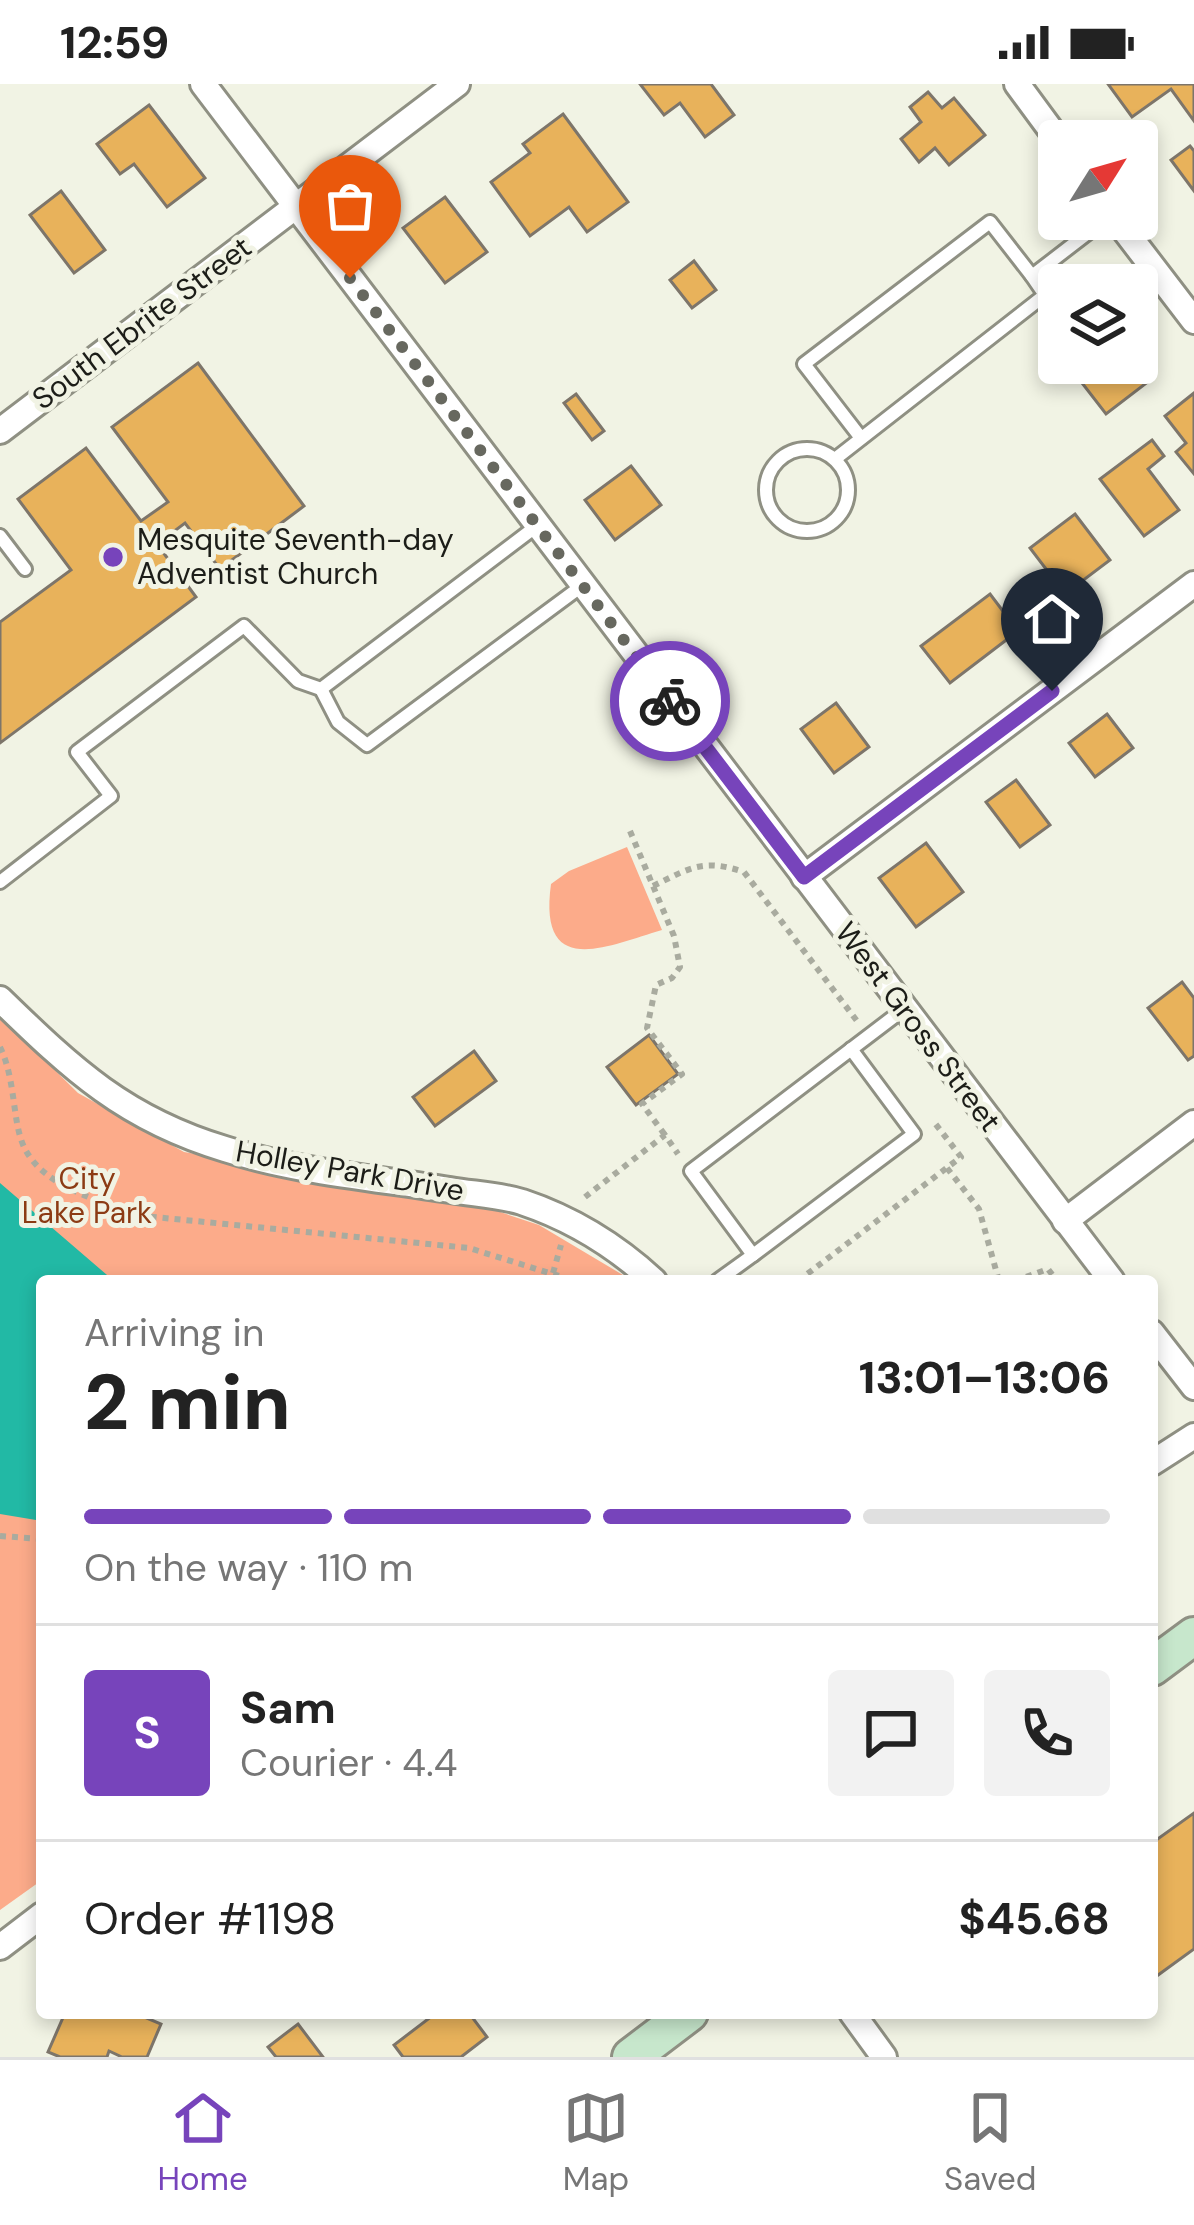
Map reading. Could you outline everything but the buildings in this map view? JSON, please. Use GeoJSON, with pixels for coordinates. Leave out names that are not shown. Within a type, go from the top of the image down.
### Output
{"type":"FeatureCollection","features":[{"type":"Feature","properties":{"kind":"main road"},"geometry":{"type":"LineString","coordinates":[[1158,1663],[1194,1636]]}},
{"type":"Feature","properties":{"kind":"main road"},"geometry":{"type":"LineString","coordinates":[[632,2057],[681,2019]]}},
{"type":"Feature","properties":{"kind":"street","name":"West Gross Street"},"geometry":{"type":"LineString","coordinates":[[202,84],[1107,1275]]}},
{"type":"Feature","properties":{"kind":"street","name":"South Ebrite Street"},"geometry":{"type":"LineString","coordinates":[[0,431],[457,84]]}},
{"type":"Feature","properties":{"kind":"street"},"geometry":{"type":"LineString","coordinates":[[1017,84],[1044,120]]}},
{"type":"Feature","properties":{"kind":"street"},"geometry":{"type":"LineString","coordinates":[[1132,240],[1194,321]]}},
{"type":"Feature","properties":{"kind":"street"},"geometry":{"type":"LineString","coordinates":[[804,877],[1194,584]]}},
{"type":"Feature","properties":{"kind":"street","name":"Holley Park Drive"},"geometry":{"type":"LineString","coordinates":[[0,999],[73,1071],[169,1129],[275,1162],[518,1201],[568,1220],[616,1247],[647,1275]]}},
{"type":"Feature","properties":{"kind":"street"},"geometry":{"type":"LineString","coordinates":[[1065,1221],[1194,1123]]}},
{"type":"Feature","properties":{"kind":"street"},"geometry":{"type":"LineString","coordinates":[[1158,1341],[1194,1387]]}},
{"type":"Feature","properties":{"kind":"street"},"geometry":{"type":"LineString","coordinates":[[1158,1459],[1194,1436]]}},
{"type":"Feature","properties":{"kind":"street"},"geometry":{"type":"LineString","coordinates":[[0,1947],[36,1920]]}},
{"type":"Feature","properties":{"kind":"street"},"geometry":{"type":"LineString","coordinates":[[856,2019],[884,2057]]}},
{"type":"Feature","properties":{"kind":"lane"},"geometry":{"type":"LineString","coordinates":[[835,459],[1045,295],[990,222],[805,364],[861,438]]}},
{"type":"Feature","properties":{"kind":"lane"},"geometry":{"type":"LineString","coordinates":[[1031,276],[1078,240]]}},
{"type":"Feature","properties":{"kind":"lane"},"geometry":{"type":"LineString","coordinates":[[804,448],[835,459],[848,490],[840,514],[831,524],[806,532],[780,521],[766,497],[770,470],[779,459],[804,448]]}},
{"type":"Feature","properties":{"kind":"lane"},"geometry":{"type":"LineString","coordinates":[[321,689],[538,525]]}},
{"type":"Feature","properties":{"kind":"lane"},"geometry":{"type":"LineString","coordinates":[[0,536],[26,569]]}},
{"type":"Feature","properties":{"kind":"lane"},"geometry":{"type":"LineString","coordinates":[[0,882],[111,796],[77,752],[244,626],[298,681],[321,689],[338,722],[367,746],[583,585]]}},
{"type":"Feature","properties":{"kind":"lane"},"geometry":{"type":"LineString","coordinates":[[754,1255],[691,1172],[904,1009]]}},
{"type":"Feature","properties":{"kind":"lane"},"geometry":{"type":"LineString","coordinates":[[726,1275],[914,1134],[851,1049]]}},
{"type":"Feature","properties":{"kind":"path"},"geometry":{"type":"LineString","coordinates":[[630,831],[674,936],[680,967],[673,978],[656,985],[646,1028],[682,1074],[642,1104],[691,1172]]}},
{"type":"Feature","properties":{"kind":"path"},"geometry":{"type":"LineString","coordinates":[[0,1047],[24,1147],[40,1171],[107,1203],[145,1216],[469,1248],[556,1275]]}},
{"type":"Feature","properties":{"kind":"path"},"geometry":{"type":"LineString","coordinates":[[568,1220],[578,1202],[664,1135]]}},
{"type":"Feature","properties":{"kind":"path"},"geometry":{"type":"LineString","coordinates":[[947,1168],[979,1209],[997,1275]]}},
{"type":"Feature","properties":{"kind":"path"},"geometry":{"type":"LineString","coordinates":[[0,1536],[36,1539]]}},
{"type":"Feature","properties":{"kind":"green space"},"geometry":{"type":"Polygon","coordinates":[[[627,847],[662,930],[598,948],[565,945],[555,934],[550,914],[551,884],[569,871],[627,847]]]}},
{"type":"Feature","properties":{"kind":"green space","name":"City Lake Park"},"geometry":{"type":"Polygon","coordinates":[[[0,1016],[78,1093],[184,1152],[461,1199],[539,1225],[623,1275],[36,1275],[36,1884],[0,1910],[0,1016]]]}},
{"type":"Feature","properties":{"kind":"water"},"geometry":{"type":"Polygon","coordinates":[[[0,1183],[107,1275],[36,1275],[36,1520],[0,1514],[0,1183]]]}},
{"type":"Feature","properties":{"kind":"way so far"},"geometry":{"type":"LineString","coordinates":[[350,278],[670,701]]}},
{"type":"Feature","properties":{"kind":"place","name":"Mesquite Seventh-day Adventist Church"},"geometry":{"type":"Point","coordinates":[113,557]}},
{"type":"Feature","properties":{"kind":"route"},"geometry":{"type":"LineString","coordinates":[[670,701],[804,877],[1052,691]]}}]}
